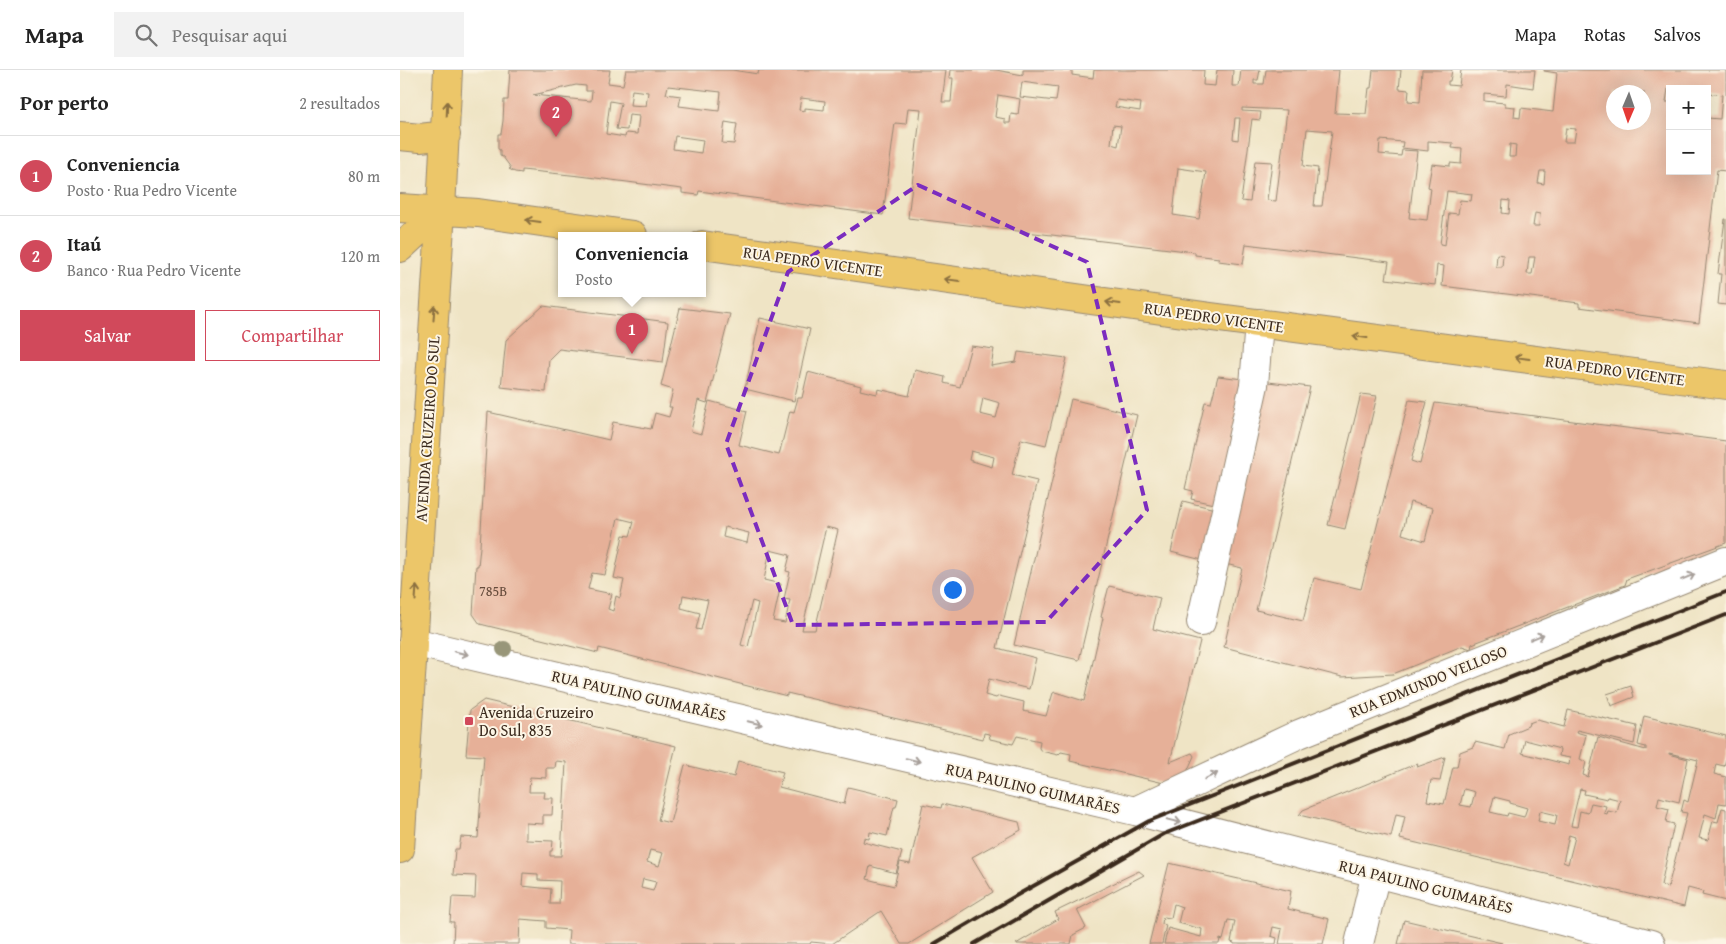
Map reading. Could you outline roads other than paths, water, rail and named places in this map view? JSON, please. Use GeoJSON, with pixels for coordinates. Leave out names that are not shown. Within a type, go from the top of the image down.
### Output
{"type":"FeatureCollection","features":[{"type":"Feature","properties":{"kind":"main road","name":"AVENIDA CRUZEIRO DO SUL"},"geometry":{"type":"LineString","coordinates":[[400,849],[446,135],[448,70]]}},
{"type":"Feature","properties":{"kind":"main road"},"geometry":{"type":"LineString","coordinates":[[400,136],[404,138],[420,138],[446,135]]}},
{"type":"Feature","properties":{"kind":"main road"},"geometry":{"type":"LineString","coordinates":[[400,208],[478,213],[612,232]]}},
{"type":"Feature","properties":{"kind":"main road"},"geometry":{"type":"LineString","coordinates":[[400,248],[441,210]]}},
{"type":"Feature","properties":{"kind":"main road","name":"RUA PEDRO VICENTE"},"geometry":{"type":"LineString","coordinates":[[706,246],[1259,323],[1726,385]]}},
{"type":"Feature","properties":{"kind":"street"},"geometry":{"type":"LineString","coordinates":[[1201,622],[1254,385],[1259,323]]}},
{"type":"Feature","properties":{"kind":"street","name":"RUA EDMUNDO VELLOSO"},"geometry":{"type":"LineString","coordinates":[[1135,811],[1299,734],[1726,562]]}},
{"type":"Feature","properties":{"kind":"street","name":"RUA PAULINO GUIMARÃES"},"geometry":{"type":"LineString","coordinates":[[413,642],[1135,811],[1651,944]]}},
{"type":"Feature","properties":{"kind":"street"},"geometry":{"type":"LineString","coordinates":[[1359,944],[1376,873]]}},
{"type":"Feature","properties":{"kind":"railway"},"geometry":{"type":"LineString","coordinates":[[934,944],[1149,821],[1726,592]]}},
{"type":"Feature","properties":{"kind":"railway"},"geometry":{"type":"LineString","coordinates":[[974,944],[1164,834],[1726,615]]}},
{"type":"Feature","properties":{"kind":"place","name":"Itaú"},"geometry":{"type":"Point","coordinates":[556,137]}},
{"type":"Feature","properties":{"kind":"place","name":"Conveniencia"},"geometry":{"type":"Point","coordinates":[632,354]}},
{"type":"Feature","properties":{"kind":"place","name":"Avenida Cruzeiro Do Sul, 835"},"geometry":{"type":"Point","coordinates":[469,721]}}]}
